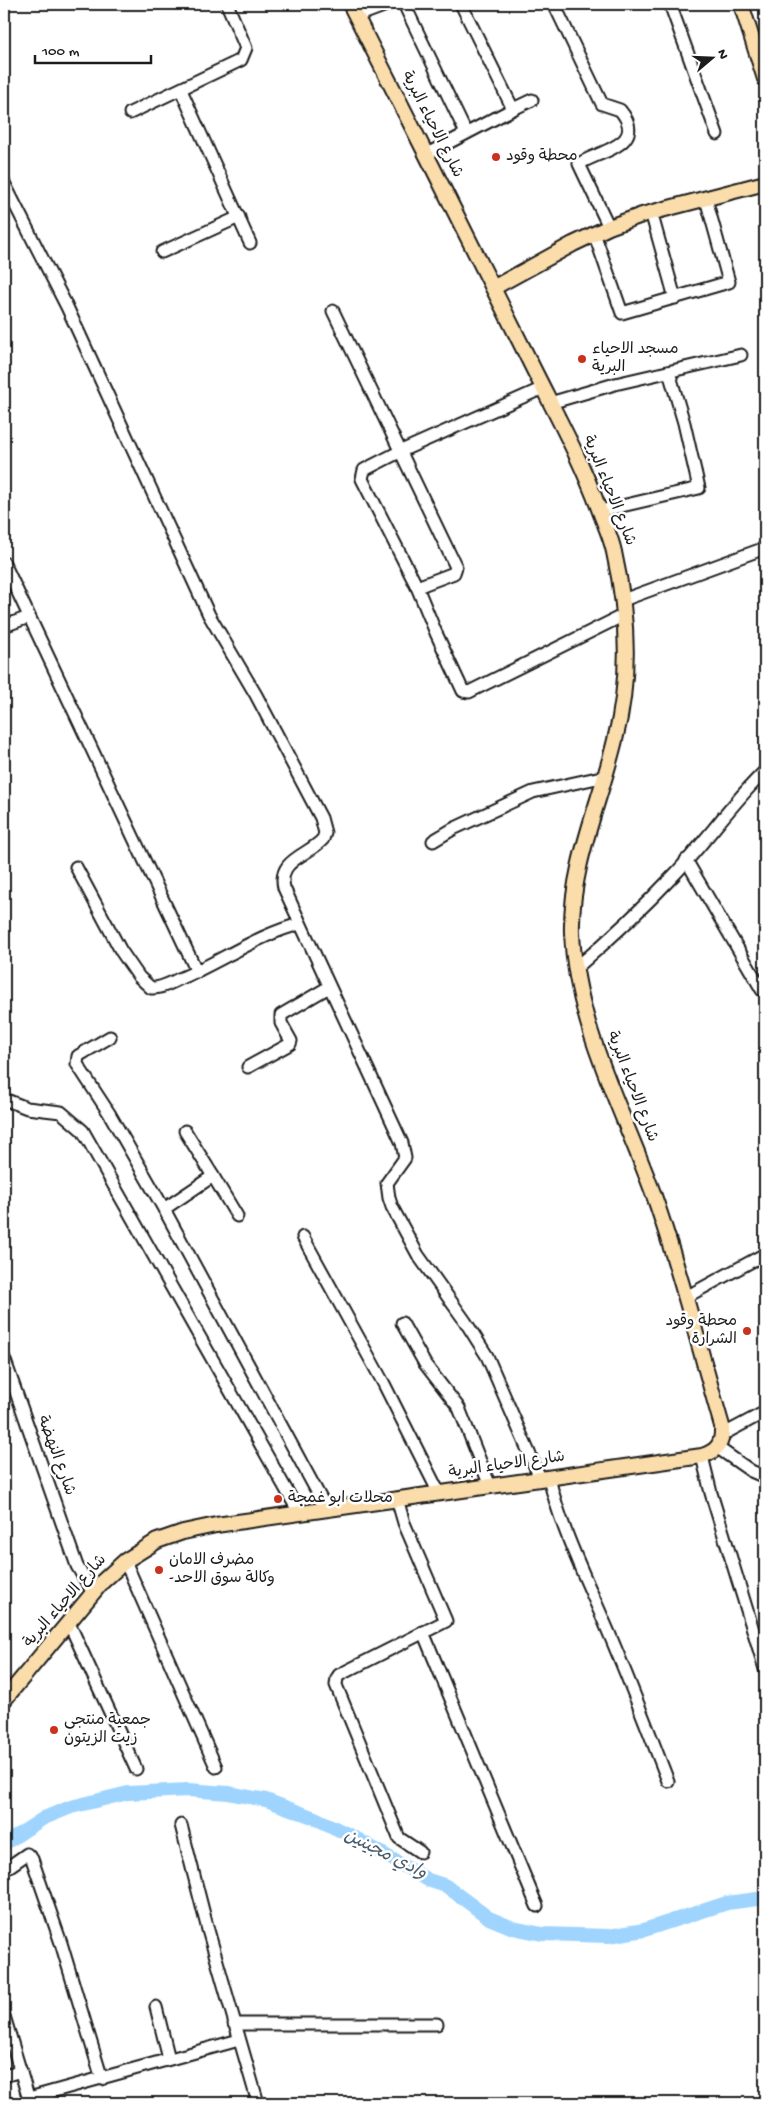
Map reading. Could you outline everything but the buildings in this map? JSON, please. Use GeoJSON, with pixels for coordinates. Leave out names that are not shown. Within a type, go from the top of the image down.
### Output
{"type":"FeatureCollection","features":[{"type":"Feature","properties":{"kind":"main road","name":"شارع الاحياء البرية"},"geometry":{"type":"LineString","coordinates":[[4,1700],[69,1624],[92,1593],[125,1562],[157,1541],[183,1532],[216,1525],[702,1456],[716,1451],[720,1441],[686,1297],[652,1192],[586,1019],[575,969],[572,920],[575,893],[587,839],[619,726],[627,676],[623,600],[613,546],[575,453],[427,154],[350,4]]}},
{"type":"Feature","properties":{"kind":"main road"},"geometry":{"type":"LineString","coordinates":[[740,4],[765,79]]}},
{"type":"Feature","properties":{"kind":"main road"},"geometry":{"type":"LineString","coordinates":[[493,288],[594,233],[609,227],[651,212],[765,182]]}},
{"type":"Feature","properties":{"kind":"street"},"geometry":{"type":"LineString","coordinates":[[130,113],[241,60],[246,48],[227,4]]}},
{"type":"Feature","properties":{"kind":"street"},"geometry":{"type":"LineString","coordinates":[[357,16],[389,4]]}},
{"type":"Feature","properties":{"kind":"street"},"geometry":{"type":"LineString","coordinates":[[404,4],[466,133]]}},
{"type":"Feature","properties":{"kind":"street"},"geometry":{"type":"LineString","coordinates":[[461,4],[513,109]]}},
{"type":"Feature","properties":{"kind":"street"},"geometry":{"type":"LineString","coordinates":[[554,4],[602,104],[620,110],[628,124],[626,138],[622,144],[579,164],[609,227]]}},
{"type":"Feature","properties":{"kind":"street"},"geometry":{"type":"LineString","coordinates":[[670,4],[717,134]]}},
{"type":"Feature","properties":{"kind":"street"},"geometry":{"type":"LineString","coordinates":[[180,90],[250,242]]}},
{"type":"Feature","properties":{"kind":"street"},"geometry":{"type":"LineString","coordinates":[[427,154],[532,100]]}},
{"type":"Feature","properties":{"kind":"street"},"geometry":{"type":"LineString","coordinates":[[4,182],[67,307],[209,615],[256,695],[324,826],[323,839],[288,864],[282,878],[300,924],[402,1143],[405,1158],[387,1183],[388,1198],[418,1255],[465,1321],[487,1356],[545,1478],[573,1552],[609,1632],[668,1781]]}},
{"type":"Feature","properties":{"kind":"street"},"geometry":{"type":"LineString","coordinates":[[594,233],[622,313],[729,282],[706,199]]}},
{"type":"Feature","properties":{"kind":"street"},"geometry":{"type":"LineString","coordinates":[[651,212],[675,298]]}},
{"type":"Feature","properties":{"kind":"street"},"geometry":{"type":"LineString","coordinates":[[162,252],[239,217]]}},
{"type":"Feature","properties":{"kind":"street"},"geometry":{"type":"LineString","coordinates":[[333,311],[456,567],[454,573],[417,587]]}},
{"type":"Feature","properties":{"kind":"street"},"geometry":{"type":"LineString","coordinates":[[550,403],[615,384],[741,355]]}},
{"type":"Feature","properties":{"kind":"street"},"geometry":{"type":"LineString","coordinates":[[600,511],[699,488],[684,423],[669,372]]}},
{"type":"Feature","properties":{"kind":"street"},"geometry":{"type":"LineString","coordinates":[[543,388],[401,451],[364,470],[362,474],[417,587],[463,690],[467,692],[624,615]]}},
{"type":"Feature","properties":{"kind":"street"},"geometry":{"type":"LineString","coordinates":[[623,600],[765,548]]}},
{"type":"Feature","properties":{"kind":"street"},"geometry":{"type":"LineString","coordinates":[[4,563],[197,972]]}},
{"type":"Feature","properties":{"kind":"street"},"geometry":{"type":"LineString","coordinates":[[4,626],[28,617]]}},
{"type":"Feature","properties":{"kind":"street"},"geometry":{"type":"LineString","coordinates":[[433,841],[453,829],[532,792],[606,776]]}},
{"type":"Feature","properties":{"kind":"street"},"geometry":{"type":"LineString","coordinates":[[575,969],[627,923],[686,860],[738,797],[764,776]]}},
{"type":"Feature","properties":{"kind":"street"},"geometry":{"type":"LineString","coordinates":[[686,860],[762,990]]}},
{"type":"Feature","properties":{"kind":"street"},"geometry":{"type":"LineString","coordinates":[[76,867],[121,951],[146,985],[156,988],[197,972],[289,927],[300,924]]}},
{"type":"Feature","properties":{"kind":"street"},"geometry":{"type":"LineString","coordinates":[[248,1067],[290,1044],[291,1041],[280,1020],[281,1015],[329,987]]}},
{"type":"Feature","properties":{"kind":"street"},"geometry":{"type":"LineString","coordinates":[[110,1037],[78,1056],[77,1064],[109,1113],[164,1209],[327,1510]]}},
{"type":"Feature","properties":{"kind":"street"},"geometry":{"type":"LineString","coordinates":[[4,1099],[27,1108],[61,1112],[83,1131],[300,1514]]}},
{"type":"Feature","properties":{"kind":"street"},"geometry":{"type":"LineString","coordinates":[[185,1132],[237,1216]]}},
{"type":"Feature","properties":{"kind":"street"},"geometry":{"type":"LineString","coordinates":[[164,1209],[213,1176]]}},
{"type":"Feature","properties":{"kind":"street"},"geometry":{"type":"LineString","coordinates":[[303,1237],[384,1384],[439,1493]]}},
{"type":"Feature","properties":{"kind":"street"},"geometry":{"type":"LineString","coordinates":[[686,1297],[765,1254]]}},
{"type":"Feature","properties":{"kind":"street"},"geometry":{"type":"LineString","coordinates":[[402,1323],[425,1364],[459,1408],[490,1486]]}},
{"type":"Feature","properties":{"kind":"street","name":"شارع النهضة"},"geometry":{"type":"LineString","coordinates":[[4,1358],[77,1566],[92,1593]]}},
{"type":"Feature","properties":{"kind":"street"},"geometry":{"type":"LineString","coordinates":[[765,1412],[720,1441],[751,1471],[765,1477]]}},
{"type":"Feature","properties":{"kind":"street"},"geometry":{"type":"LineString","coordinates":[[702,1456],[711,1493],[765,1669]]}},
{"type":"Feature","properties":{"kind":"street"},"geometry":{"type":"LineString","coordinates":[[397,1499],[404,1522],[446,1617],[446,1621],[339,1675],[336,1681],[338,1691],[396,1831],[400,1838],[420,1852]]}},
{"type":"Feature","properties":{"kind":"street"},"geometry":{"type":"LineString","coordinates":[[125,1562],[216,1767]]}},
{"type":"Feature","properties":{"kind":"street"},"geometry":{"type":"LineString","coordinates":[[69,1624],[136,1769]]}},
{"type":"Feature","properties":{"kind":"street"},"geometry":{"type":"LineString","coordinates":[[423,1632],[536,1906]]}},
{"type":"Feature","properties":{"kind":"street"},"geometry":{"type":"LineString","coordinates":[[181,1824],[238,2040],[258,2103]]}},
{"type":"Feature","properties":{"kind":"street"},"geometry":{"type":"LineString","coordinates":[[4,1870],[27,1854],[32,1858],[61,1943],[102,2079]]}},
{"type":"Feature","properties":{"kind":"street"},"geometry":{"type":"LineString","coordinates":[[156,2007],[169,2059]]}},
{"type":"Feature","properties":{"kind":"street"},"geometry":{"type":"LineString","coordinates":[[4,2016],[30,2101],[238,2040]]}},
{"type":"Feature","properties":{"kind":"street"},"geometry":{"type":"LineString","coordinates":[[234,2024],[437,2024]]}},
{"type":"Feature","properties":{"kind":"street"},"geometry":{"type":"LineString","coordinates":[[4,2076],[21,2071]]}},
{"type":"Feature","properties":{"kind":"waterway","name":"وادي مجينين"},"geometry":{"type":"LineString","coordinates":[[4,1844],[44,1818],[71,1807],[128,1793],[188,1790],[228,1793],[266,1800],[315,1818],[359,1840],[428,1880],[446,1886],[489,1918],[513,1928],[542,1934],[609,1936],[644,1930],[727,1903],[765,1898]]}},
{"type":"Feature","properties":{"kind":"place","name":"محطة وقود"},"geometry":{"type":"Point","coordinates":[496,157]}},
{"type":"Feature","properties":{"kind":"place","name":"مسجد الاحياء البرية"},"geometry":{"type":"Point","coordinates":[582,359]}},
{"type":"Feature","properties":{"kind":"place","name":"محطة وقود الشرارة"},"geometry":{"type":"Point","coordinates":[747,1331]}},
{"type":"Feature","properties":{"kind":"place","name":"محلات ابو غمجة"},"geometry":{"type":"Point","coordinates":[278,1499]}},
{"type":"Feature","properties":{"kind":"place","name":"مضرف الامان -وكالة سوق الاحد"},"geometry":{"type":"Point","coordinates":[159,1570]}},
{"type":"Feature","properties":{"kind":"place","name":"جمعية منتجي زيت الزيتون"},"geometry":{"type":"Point","coordinates":[54,1730]}}]}
